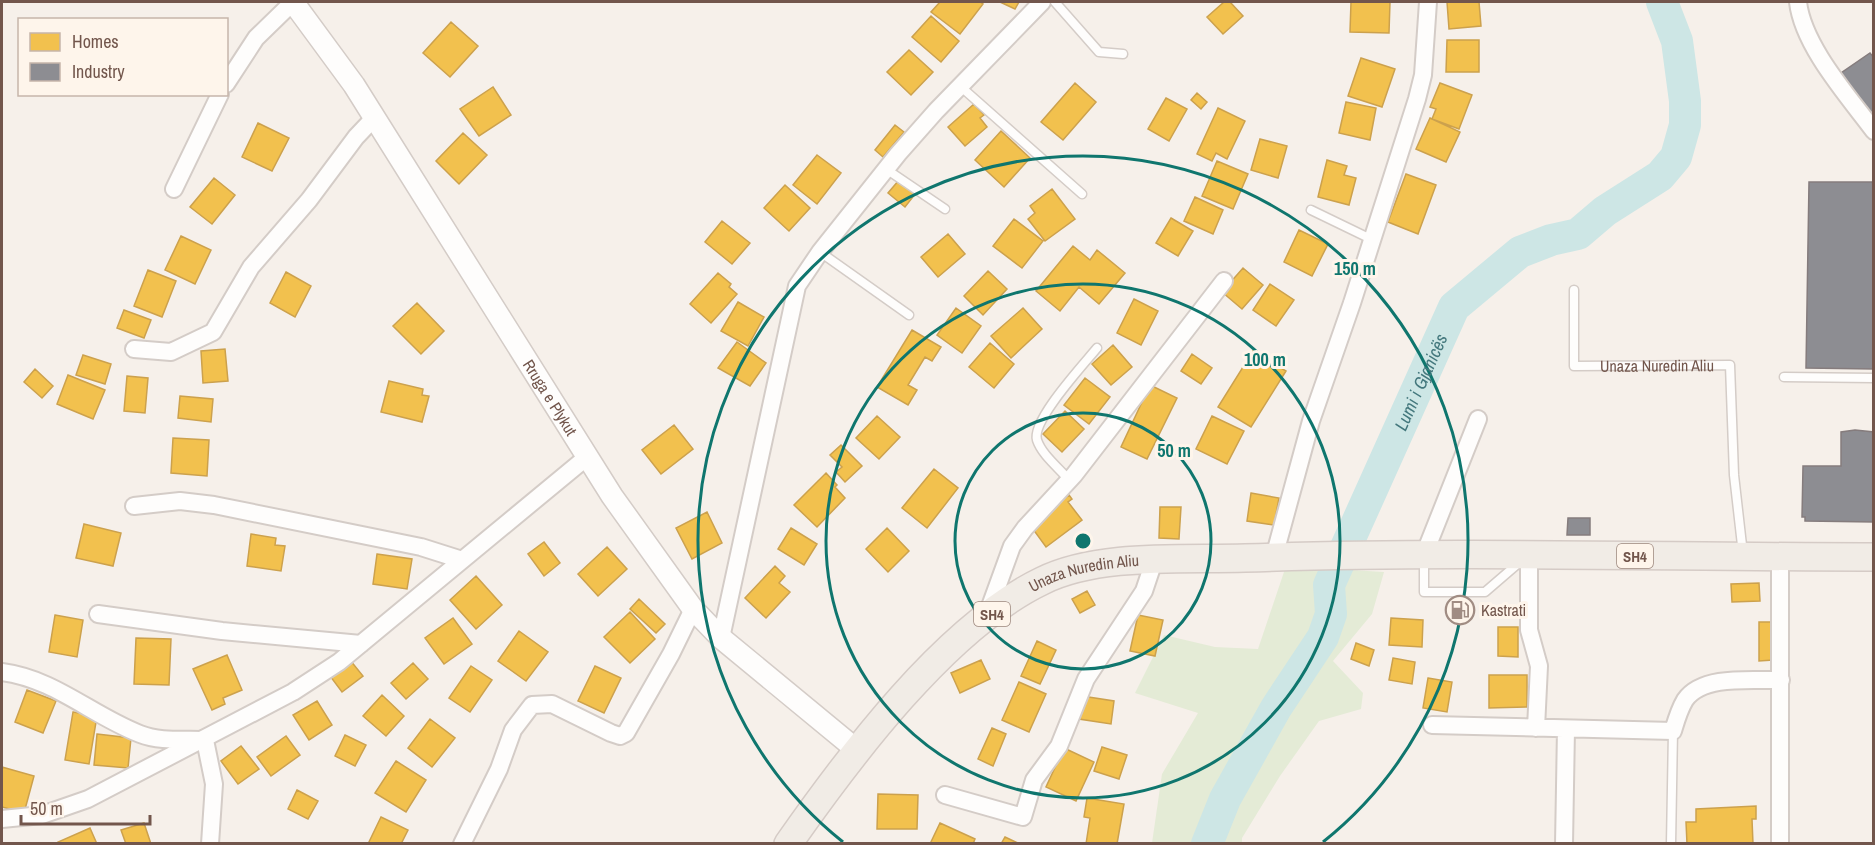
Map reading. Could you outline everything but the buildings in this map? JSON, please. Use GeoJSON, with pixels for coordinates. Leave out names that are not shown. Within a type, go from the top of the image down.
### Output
{"type":"FeatureCollection","features":[{"type":"Feature","properties":{"kind":"main road","name":"Unaza Nuredin Aliu"},"geometry":{"type":"LineString","coordinates":[[788,843],[858,751],[939,660],[987,617],[1041,581],[1062,572],[1087,566],[1154,561],[1281,557],[1528,555],[1874,557]]}},
{"type":"Feature","properties":{"kind":"street"},"geometry":{"type":"LineString","coordinates":[[228,81],[256,38],[293,2]]}},
{"type":"Feature","properties":{"kind":"street","name":"Rruga e Plykut"},"geometry":{"type":"LineString","coordinates":[[293,2],[375,117],[587,457],[693,609],[721,638],[858,751]]}},
{"type":"Feature","properties":{"kind":"street"},"geometry":{"type":"LineString","coordinates":[[721,638],[793,297],[806,271],[886,169],[960,86],[1042,2]]}},
{"type":"Feature","properties":{"kind":"street"},"geometry":{"type":"LineString","coordinates":[[1281,557],[1311,421],[1373,240],[1417,99],[1423,75],[1428,2]]}},
{"type":"Feature","properties":{"kind":"street"},"geometry":{"type":"LineString","coordinates":[[1798,2],[1809,34],[1823,60],[1874,131]]}},
{"type":"Feature","properties":{"kind":"street"},"geometry":{"type":"LineString","coordinates":[[174,189],[219,96]]}},
{"type":"Feature","properties":{"kind":"street"},"geometry":{"type":"LineString","coordinates":[[134,349],[171,352],[213,332],[251,267],[309,200],[356,137],[375,117]]}},
{"type":"Feature","properties":{"kind":"street"},"geometry":{"type":"LineString","coordinates":[[987,617],[1012,546],[1025,528],[1069,480],[1224,281]]}},
{"type":"Feature","properties":{"kind":"street"},"geometry":{"type":"LineString","coordinates":[[1410,555],[1478,419]]}},
{"type":"Feature","properties":{"kind":"street"},"geometry":{"type":"LineString","coordinates":[[2,819],[42,815],[68,807],[204,740],[293,692],[361,644],[587,457]]}},
{"type":"Feature","properties":{"kind":"street"},"geometry":{"type":"LineString","coordinates":[[134,506],[180,501],[214,505],[421,547],[462,560]]}},
{"type":"Feature","properties":{"kind":"street"},"geometry":{"type":"LineString","coordinates":[[1528,555],[1529,630],[1539,666],[1536,728]]}},
{"type":"Feature","properties":{"kind":"street"},"geometry":{"type":"LineString","coordinates":[[1780,557],[1780,843]]}},
{"type":"Feature","properties":{"kind":"street"},"geometry":{"type":"LineString","coordinates":[[945,795],[1023,817],[1034,780],[1059,746],[1086,679],[1144,591],[1154,561]]}},
{"type":"Feature","properties":{"kind":"street"},"geometry":{"type":"LineString","coordinates":[[462,843],[489,790],[513,730],[528,708],[540,702],[552,704],[611,733],[620,736],[626,733],[693,609]]}},
{"type":"Feature","properties":{"kind":"street"},"geometry":{"type":"LineString","coordinates":[[98,614],[222,631],[361,644]]}},
{"type":"Feature","properties":{"kind":"street"},"geometry":{"type":"LineString","coordinates":[[2,672],[31,677],[141,735],[204,740]]}},
{"type":"Feature","properties":{"kind":"street"},"geometry":{"type":"LineString","coordinates":[[1432,725],[1673,731],[1686,699],[1695,690],[1727,682],[1781,680]]}},
{"type":"Feature","properties":{"kind":"street"},"geometry":{"type":"LineString","coordinates":[[1564,843],[1566,729]]}},
{"type":"Feature","properties":{"kind":"street"},"geometry":{"type":"LineString","coordinates":[[204,740],[214,784],[210,843]]}},
{"type":"Feature","properties":{"kind":"lane"},"geometry":{"type":"LineString","coordinates":[[1055,2],[1099,52],[1123,54]]}},
{"type":"Feature","properties":{"kind":"lane"},"geometry":{"type":"LineString","coordinates":[[960,86],[1082,194]]}},
{"type":"Feature","properties":{"kind":"lane"},"geometry":{"type":"LineString","coordinates":[[886,169],[945,209]]}},
{"type":"Feature","properties":{"kind":"lane"},"geometry":{"type":"LineString","coordinates":[[1311,210],[1373,240]]}},
{"type":"Feature","properties":{"kind":"lane"},"geometry":{"type":"LineString","coordinates":[[820,252],[909,315]]}},
{"type":"Feature","properties":{"kind":"lane","name":"Unaza Nuredin Aliu"},"geometry":{"type":"LineString","coordinates":[[1574,290],[1574,366],[1730,365],[1734,475],[1744,557]]}},
{"type":"Feature","properties":{"kind":"lane"},"geometry":{"type":"LineString","coordinates":[[1069,480],[1040,447],[1036,437],[1047,410],[1097,348]]}},
{"type":"Feature","properties":{"kind":"lane"},"geometry":{"type":"LineString","coordinates":[[1784,377],[1874,378]]}},
{"type":"Feature","properties":{"kind":"lane"},"geometry":{"type":"LineString","coordinates":[[1410,555],[1424,592],[1485,592],[1528,555]]}},
{"type":"Feature","properties":{"kind":"lane"},"geometry":{"type":"LineString","coordinates":[[1671,843],[1673,731]]}},
{"type":"Feature","properties":{"kind":"green space"},"geometry":{"type":"Polygon","coordinates":[[[1286,566],[1384,572],[1372,614],[1333,661],[1363,693],[1361,709],[1319,721],[1280,776],[1242,838],[1242,843],[1152,843],[1162,774],[1198,713],[1135,693],[1164,635],[1215,647],[1258,649],[1286,566]]]}},
{"type":"Feature","properties":{"kind":"waterway","name":"Lumi i Gjanicës"},"geometry":{"type":"LineString","coordinates":[[1207,844],[1225,799],[1276,708],[1323,637],[1331,614],[1329,585],[1454,307],[1520,252],[1551,240],[1578,234],[1605,211],[1660,176],[1676,157],[1685,125],[1685,101],[1677,41],[1662,2]]}},
{"type":"Feature","properties":{"kind":"place","name":"Kastrati"},"geometry":{"type":"Point","coordinates":[1460,610]}}]}
